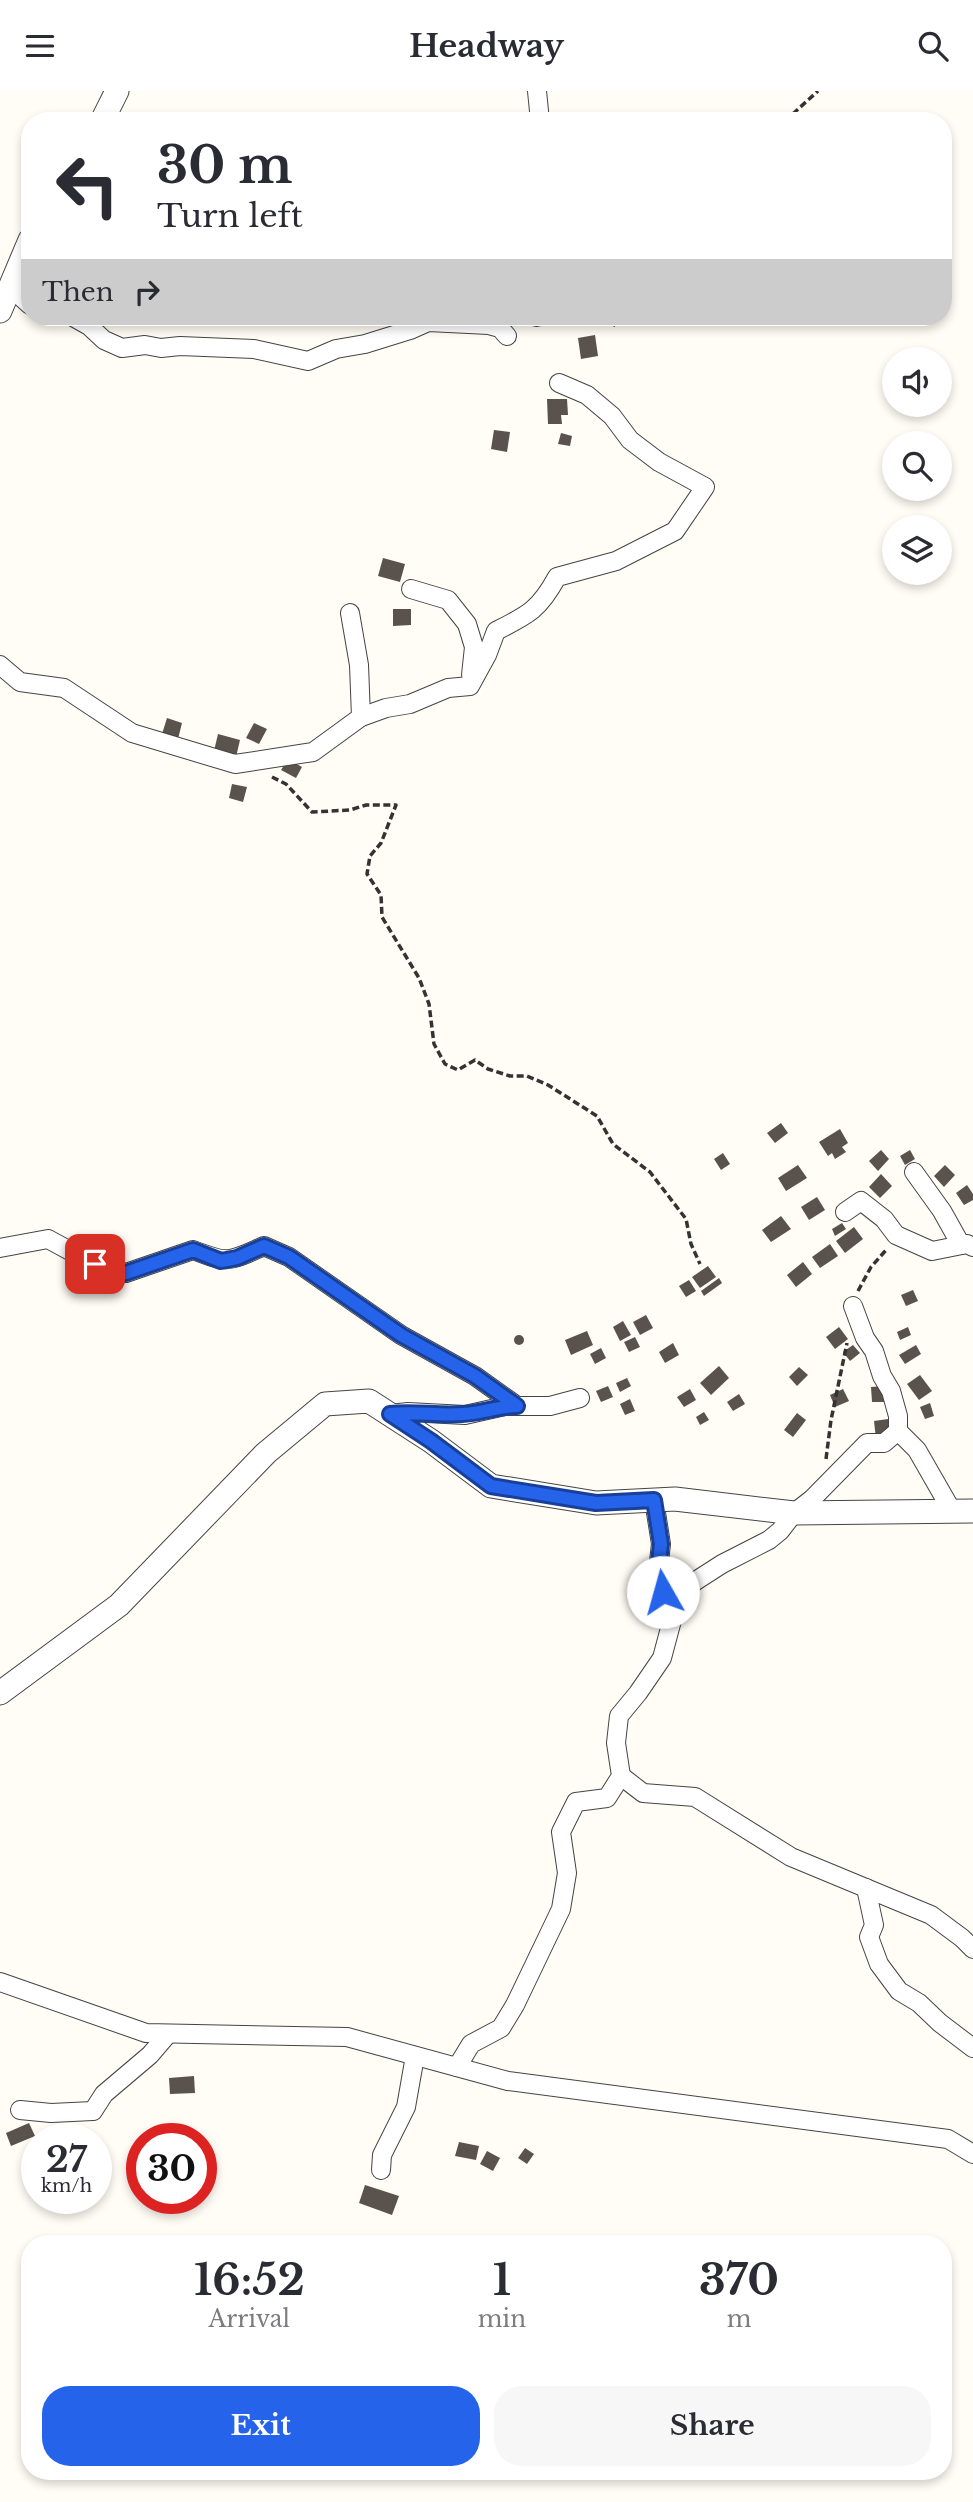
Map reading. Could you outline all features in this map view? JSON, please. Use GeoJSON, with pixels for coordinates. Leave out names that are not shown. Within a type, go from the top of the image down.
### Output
{"type":"FeatureCollection","features":[{"type":"Feature","properties":{"kind":"street"},"geometry":{"type":"LineString","coordinates":[[106,112],[117,91]]}},
{"type":"Feature","properties":{"kind":"street"},"geometry":{"type":"LineString","coordinates":[[537,91],[539,112]]}},
{"type":"Feature","properties":{"kind":"street"},"geometry":{"type":"LineString","coordinates":[[0,311],[21,261]]}},
{"type":"Feature","properties":{"kind":"street"},"geometry":{"type":"LineString","coordinates":[[10,287],[21,297]]}},
{"type":"Feature","properties":{"kind":"street"},"geometry":{"type":"LineString","coordinates":[[87,326],[104,340],[122,348],[145,345],[161,348],[180,346],[254,349],[308,361],[336,349],[418,326]]}},
{"type":"Feature","properties":{"kind":"street"},"geometry":{"type":"LineString","coordinates":[[493,326],[500,328],[507,336]]}},
{"type":"Feature","properties":{"kind":"street"},"geometry":{"type":"LineString","coordinates":[[470,686],[487,655],[496,631],[536,608],[544,600],[556,577],[615,561],[675,531],[705,487],[659,462],[630,440],[612,416],[587,395],[559,383]]}},
{"type":"Feature","properties":{"kind":"street"},"geometry":{"type":"LineString","coordinates":[[411,589],[448,600],[467,624],[474,647],[470,686]]}},
{"type":"Feature","properties":{"kind":"street"},"geometry":{"type":"LineString","coordinates":[[351,613],[359,665],[360,717]]}},
{"type":"Feature","properties":{"kind":"street"},"geometry":{"type":"LineString","coordinates":[[0,665],[20,682],[64,688],[132,733],[235,764],[313,752],[360,717],[386,708],[410,704],[448,688],[470,686]]}},
{"type":"Feature","properties":{"kind":"street"},"geometry":{"type":"LineString","coordinates":[[845,1212],[861,1201],[884,1219],[896,1235],[932,1251],[967,1246],[914,1172]]}},
{"type":"Feature","properties":{"kind":"street"},"geometry":{"type":"LineString","coordinates":[[0,1248],[48,1239],[107,1271],[126,1273],[193,1250],[221,1261],[237,1258],[264,1246],[289,1257],[401,1335],[475,1376],[517,1406]]}},
{"type":"Feature","properties":{"kind":"street"},"geometry":{"type":"LineString","coordinates":[[853,1306],[865,1338],[874,1351],[881,1376],[891,1391],[898,1416],[898,1431],[917,1450],[962,1511]]}},
{"type":"Feature","properties":{"kind":"street"},"geometry":{"type":"LineString","coordinates":[[390,1414],[408,1412],[465,1415],[517,1406],[551,1406],[580,1398]]}},
{"type":"Feature","properties":{"kind":"street"},"geometry":{"type":"LineString","coordinates":[[0,1693],[119,1605],[265,1453],[325,1404],[369,1401],[431,1441],[491,1486],[596,1503],[687,1499],[793,1513],[962,1511]]}},
{"type":"Feature","properties":{"kind":"street"},"geometry":{"type":"LineString","coordinates":[[670,1605],[694,1582],[769,1540],[780,1531],[793,1513],[867,1443],[884,1443],[898,1431]]}},
{"type":"Feature","properties":{"kind":"street"},"geometry":{"type":"LineString","coordinates":[[457,2067],[471,2044],[501,2028],[515,2005],[561,1909],[567,1874],[561,1832],[576,1803],[607,1798],[621,1776],[616,1743],[619,1716],[662,1658],[674,1613],[657,1579],[661,1544],[654,1500]]}},
{"type":"Feature","properties":{"kind":"street"},"geometry":{"type":"LineString","coordinates":[[621,1776],[643,1793],[695,1797],[791,1857],[931,1915],[973,1949]]}},
{"type":"Feature","properties":{"kind":"street"},"geometry":{"type":"LineString","coordinates":[[866,1888],[874,1925],[869,1937],[878,1964],[899,1991],[919,2003],[973,2048]]}},
{"type":"Feature","properties":{"kind":"street"},"geometry":{"type":"LineString","coordinates":[[0,1982],[146,2033],[346,2037],[508,2081],[948,2139],[973,2154]]}},
{"type":"Feature","properties":{"kind":"street"},"geometry":{"type":"LineString","coordinates":[[20,2110],[51,2113],[93,2111],[104,2094],[150,2055],[168,2034]]}},
{"type":"Feature","properties":{"kind":"street"},"geometry":{"type":"LineString","coordinates":[[381,2170],[382,2155],[406,2107],[415,2056]]}},
{"type":"Feature","properties":{"kind":"path"},"geometry":{"type":"LineString","coordinates":[[795,112],[818,91]]}},
{"type":"Feature","properties":{"kind":"path"},"geometry":{"type":"LineString","coordinates":[[256,761],[267,773],[286,784],[312,812],[350,810],[366,805],[396,805],[381,843],[370,856],[367,874],[381,895],[382,917],[419,978],[429,1004],[434,1044],[445,1064],[458,1070],[475,1060],[488,1069],[510,1076],[527,1076],[565,1094],[597,1116],[613,1144],[650,1172],[686,1219],[691,1244],[700,1264]]}},
{"type":"Feature","properties":{"kind":"path"},"geometry":{"type":"LineString","coordinates":[[853,1306],[871,1267],[886,1250],[892,1230]]}},
{"type":"Feature","properties":{"kind":"path"},"geometry":{"type":"LineString","coordinates":[[823,1486],[831,1420],[848,1339]]}},
{"type":"Feature","properties":{"kind":"building"},"geometry":{"type":"Polygon","coordinates":[[[595,335],[598,356],[581,359],[578,338],[595,335]]]}},
{"type":"Feature","properties":{"kind":"building"},"geometry":{"type":"Polygon","coordinates":[[[547,399],[567,399],[568,415],[561,415],[562,424],[548,424],[547,399]]]}},
{"type":"Feature","properties":{"kind":"building"},"geometry":{"type":"Polygon","coordinates":[[[494,430],[510,432],[507,452],[491,449],[494,430]]]}},
{"type":"Feature","properties":{"kind":"building"},"geometry":{"type":"Polygon","coordinates":[[[561,433],[572,436],[570,446],[558,444],[561,433]]]}},
{"type":"Feature","properties":{"kind":"building"},"geometry":{"type":"Polygon","coordinates":[[[383,558],[405,564],[400,582],[378,576],[383,558]]]}},
{"type":"Feature","properties":{"kind":"building"},"geometry":{"type":"Polygon","coordinates":[[[393,609],[411,609],[411,625],[393,626],[393,609]]]}},
{"type":"Feature","properties":{"kind":"building"},"geometry":{"type":"Polygon","coordinates":[[[167,718],[182,723],[178,739],[162,734],[167,718]]]}},
{"type":"Feature","properties":{"kind":"building"},"geometry":{"type":"Polygon","coordinates":[[[254,723],[267,729],[259,744],[246,738],[254,723]]]}},
{"type":"Feature","properties":{"kind":"building"},"geometry":{"type":"Polygon","coordinates":[[[218,734],[240,740],[236,757],[214,751],[218,734]]]}},
{"type":"Feature","properties":{"kind":"building"},"geometry":{"type":"Polygon","coordinates":[[[288,759],[302,767],[296,778],[281,770],[288,759]]]}},
{"type":"Feature","properties":{"kind":"building"},"geometry":{"type":"Polygon","coordinates":[[[232,784],[247,787],[243,802],[229,798],[232,784]]]}},
{"type":"Feature","properties":{"kind":"building"},"geometry":{"type":"Polygon","coordinates":[[[781,1123],[788,1133],[775,1143],[767,1133],[781,1123]]]}},
{"type":"Feature","properties":{"kind":"building"},"geometry":{"type":"Polygon","coordinates":[[[840,1129],[848,1143],[842,1147],[846,1152],[835,1159],[832,1153],[828,1156],[819,1142],[840,1129]]]}},
{"type":"Feature","properties":{"kind":"building"},"geometry":{"type":"Polygon","coordinates":[[[881,1150],[889,1159],[878,1171],[869,1161],[881,1150]]]}},
{"type":"Feature","properties":{"kind":"building"},"geometry":{"type":"Polygon","coordinates":[[[910,1150],[915,1159],[905,1165],[900,1156],[910,1150]]]}},
{"type":"Feature","properties":{"kind":"building"},"geometry":{"type":"Polygon","coordinates":[[[723,1153],[730,1164],[721,1170],[714,1159],[723,1153]]]}},
{"type":"Feature","properties":{"kind":"building"},"geometry":{"type":"Polygon","coordinates":[[[798,1165],[807,1178],[786,1191],[778,1178],[798,1165]]]}},
{"type":"Feature","properties":{"kind":"building"},"geometry":{"type":"Polygon","coordinates":[[[945,1165],[955,1175],[944,1187],[934,1176],[945,1165]]]}},
{"type":"Feature","properties":{"kind":"building"},"geometry":{"type":"Polygon","coordinates":[[[881,1174],[892,1186],[880,1198],[869,1187],[881,1174]]]}},
{"type":"Feature","properties":{"kind":"building"},"geometry":{"type":"Polygon","coordinates":[[[967,1185],[973,1194],[973,1200],[964,1205],[956,1193],[967,1185]]]}},
{"type":"Feature","properties":{"kind":"building"},"geometry":{"type":"Polygon","coordinates":[[[817,1197],[825,1210],[809,1220],[801,1207],[817,1197]]]}},
{"type":"Feature","properties":{"kind":"building"},"geometry":{"type":"Polygon","coordinates":[[[781,1216],[791,1229],[771,1242],[762,1230],[781,1216]]]}},
{"type":"Feature","properties":{"kind":"building"},"geometry":{"type":"Polygon","coordinates":[[[842,1223],[846,1229],[835,1236],[832,1229],[842,1223]]]}},
{"type":"Feature","properties":{"kind":"building"},"geometry":{"type":"Polygon","coordinates":[[[854,1227],[863,1239],[845,1253],[836,1241],[854,1227]]]}},
{"type":"Feature","properties":{"kind":"building"},"geometry":{"type":"Polygon","coordinates":[[[830,1244],[838,1256],[820,1268],[812,1257],[830,1244]]]}},
{"type":"Feature","properties":{"kind":"building"},"geometry":{"type":"Polygon","coordinates":[[[803,1262],[812,1274],[796,1287],[787,1275],[803,1262]]]}},
{"type":"Feature","properties":{"kind":"building"},"geometry":{"type":"Polygon","coordinates":[[[708,1266],[716,1277],[700,1288],[692,1277],[708,1266]]]}},
{"type":"Feature","properties":{"kind":"building"},"geometry":{"type":"Polygon","coordinates":[[[719,1278],[722,1283],[704,1296],[701,1291],[719,1278]]]}},
{"type":"Feature","properties":{"kind":"building"},"geometry":{"type":"Polygon","coordinates":[[[689,1280],[696,1291],[686,1297],[679,1286],[689,1280]]]}},
{"type":"Feature","properties":{"kind":"building"},"geometry":{"type":"Polygon","coordinates":[[[913,1290],[918,1301],[906,1306],[901,1295],[913,1290]]]}},
{"type":"Feature","properties":{"kind":"building"},"geometry":{"type":"Polygon","coordinates":[[[646,1315],[653,1328],[640,1335],[633,1322],[646,1315]]]}},
{"type":"Feature","properties":{"kind":"building"},"geometry":{"type":"Polygon","coordinates":[[[623,1321],[631,1335],[620,1341],[613,1327],[623,1321]]]}},
{"type":"Feature","properties":{"kind":"building"},"geometry":{"type":"Polygon","coordinates":[[[839,1327],[848,1339],[835,1349],[826,1337],[839,1327]]]}},
{"type":"Feature","properties":{"kind":"building"},"geometry":{"type":"Polygon","coordinates":[[[908,1327],[911,1335],[900,1340],[897,1332],[908,1327]]]}},
{"type":"Feature","properties":{"kind":"building"},"geometry":{"type":"Polygon","coordinates":[[[587,1331],[593,1345],[571,1355],[565,1340],[587,1331]]]}},
{"type":"Feature","properties":{"kind":"building"},"geometry":{"type":"Polygon","coordinates":[[[519,1335],[523,1336],[523,1344],[519,1345],[515,1344],[514,1340],[515,1336],[519,1335]]]}},
{"type":"Feature","properties":{"kind":"building"},"geometry":{"type":"Polygon","coordinates":[[[635,1337],[640,1347],[629,1352],[624,1342],[635,1337]]]}},
{"type":"Feature","properties":{"kind":"building"},"geometry":{"type":"Polygon","coordinates":[[[673,1343],[679,1355],[665,1363],[659,1352],[673,1343]]]}},
{"type":"Feature","properties":{"kind":"building"},"geometry":{"type":"Polygon","coordinates":[[[853,1345],[860,1353],[850,1361],[843,1352],[853,1345]]]}},
{"type":"Feature","properties":{"kind":"building"},"geometry":{"type":"Polygon","coordinates":[[[916,1345],[921,1354],[905,1364],[899,1355],[916,1345]]]}},
{"type":"Feature","properties":{"kind":"building"},"geometry":{"type":"Polygon","coordinates":[[[601,1348],[606,1358],[595,1364],[590,1354],[601,1348]]]}},
{"type":"Feature","properties":{"kind":"building"},"geometry":{"type":"Polygon","coordinates":[[[719,1366],[729,1378],[711,1395],[700,1383],[719,1366]]]}},
{"type":"Feature","properties":{"kind":"building"},"geometry":{"type":"Polygon","coordinates":[[[799,1367],[808,1375],[797,1386],[789,1377],[799,1367]]]}},
{"type":"Feature","properties":{"kind":"building"},"geometry":{"type":"Polygon","coordinates":[[[920,1375],[932,1391],[919,1400],[907,1384],[920,1375]]]}},
{"type":"Feature","properties":{"kind":"building"},"geometry":{"type":"Polygon","coordinates":[[[627,1378],[631,1386],[620,1392],[616,1383],[627,1378]]]}},
{"type":"Feature","properties":{"kind":"building"},"geometry":{"type":"Polygon","coordinates":[[[608,1386],[613,1397],[601,1402],[596,1391],[608,1386]]]}},
{"type":"Feature","properties":{"kind":"building"},"geometry":{"type":"Polygon","coordinates":[[[884,1386],[885,1402],[872,1402],[871,1387],[884,1386]]]}},
{"type":"Feature","properties":{"kind":"building"},"geometry":{"type":"Polygon","coordinates":[[[690,1389],[696,1400],[684,1407],[677,1397],[690,1389]]]}},
{"type":"Feature","properties":{"kind":"building"},"geometry":{"type":"Polygon","coordinates":[[[843,1389],[849,1401],[835,1407],[830,1395],[843,1389]]]}},
{"type":"Feature","properties":{"kind":"building"},"geometry":{"type":"Polygon","coordinates":[[[739,1394],[745,1404],[733,1411],[727,1402],[739,1394]]]}},
{"type":"Feature","properties":{"kind":"building"},"geometry":{"type":"Polygon","coordinates":[[[630,1399],[635,1411],[625,1415],[620,1404],[630,1399]]]}},
{"type":"Feature","properties":{"kind":"building"},"geometry":{"type":"Polygon","coordinates":[[[930,1403],[934,1416],[925,1419],[920,1407],[930,1403]]]}},
{"type":"Feature","properties":{"kind":"building"},"geometry":{"type":"Polygon","coordinates":[[[704,1412],[709,1420],[700,1425],[696,1417],[704,1412]]]}},
{"type":"Feature","properties":{"kind":"building"},"geometry":{"type":"Polygon","coordinates":[[[797,1413],[806,1420],[793,1437],[784,1430],[797,1413]]]}},
{"type":"Feature","properties":{"kind":"building"},"geometry":{"type":"Polygon","coordinates":[[[888,1419],[890,1437],[876,1439],[874,1421],[888,1419]]]}},
{"type":"Feature","properties":{"kind":"building"},"geometry":{"type":"Polygon","coordinates":[[[194,2076],[195,2093],[170,2094],[169,2078],[194,2076]]]}},
{"type":"Feature","properties":{"kind":"building"},"geometry":{"type":"Polygon","coordinates":[[[21,2126],[21,2142],[11,2146],[6,2133],[21,2126]]]}},
{"type":"Feature","properties":{"kind":"building"},"geometry":{"type":"Polygon","coordinates":[[[459,2142],[479,2146],[476,2160],[455,2156],[459,2142]]]}},
{"type":"Feature","properties":{"kind":"building"},"geometry":{"type":"Polygon","coordinates":[[[525,2148],[534,2154],[527,2164],[518,2158],[525,2148]]]}},
{"type":"Feature","properties":{"kind":"building"},"geometry":{"type":"Polygon","coordinates":[[[487,2151],[500,2158],[493,2171],[480,2164],[487,2151]]]}},
{"type":"Feature","properties":{"kind":"building"},"geometry":{"type":"Polygon","coordinates":[[[365,2185],[399,2196],[392,2215],[359,2203],[365,2185]]]}},
{"type":"Feature","properties":{"kind":"route"},"geometry":{"type":"LineString","coordinates":[[95,1264],[107,1271],[126,1273],[193,1250],[221,1261],[237,1258],[264,1246],[289,1257],[401,1335],[475,1376],[517,1406],[465,1415],[408,1412],[390,1414],[491,1486],[596,1503],[654,1500],[661,1544],[657,1579],[663,1592]]}}]}
